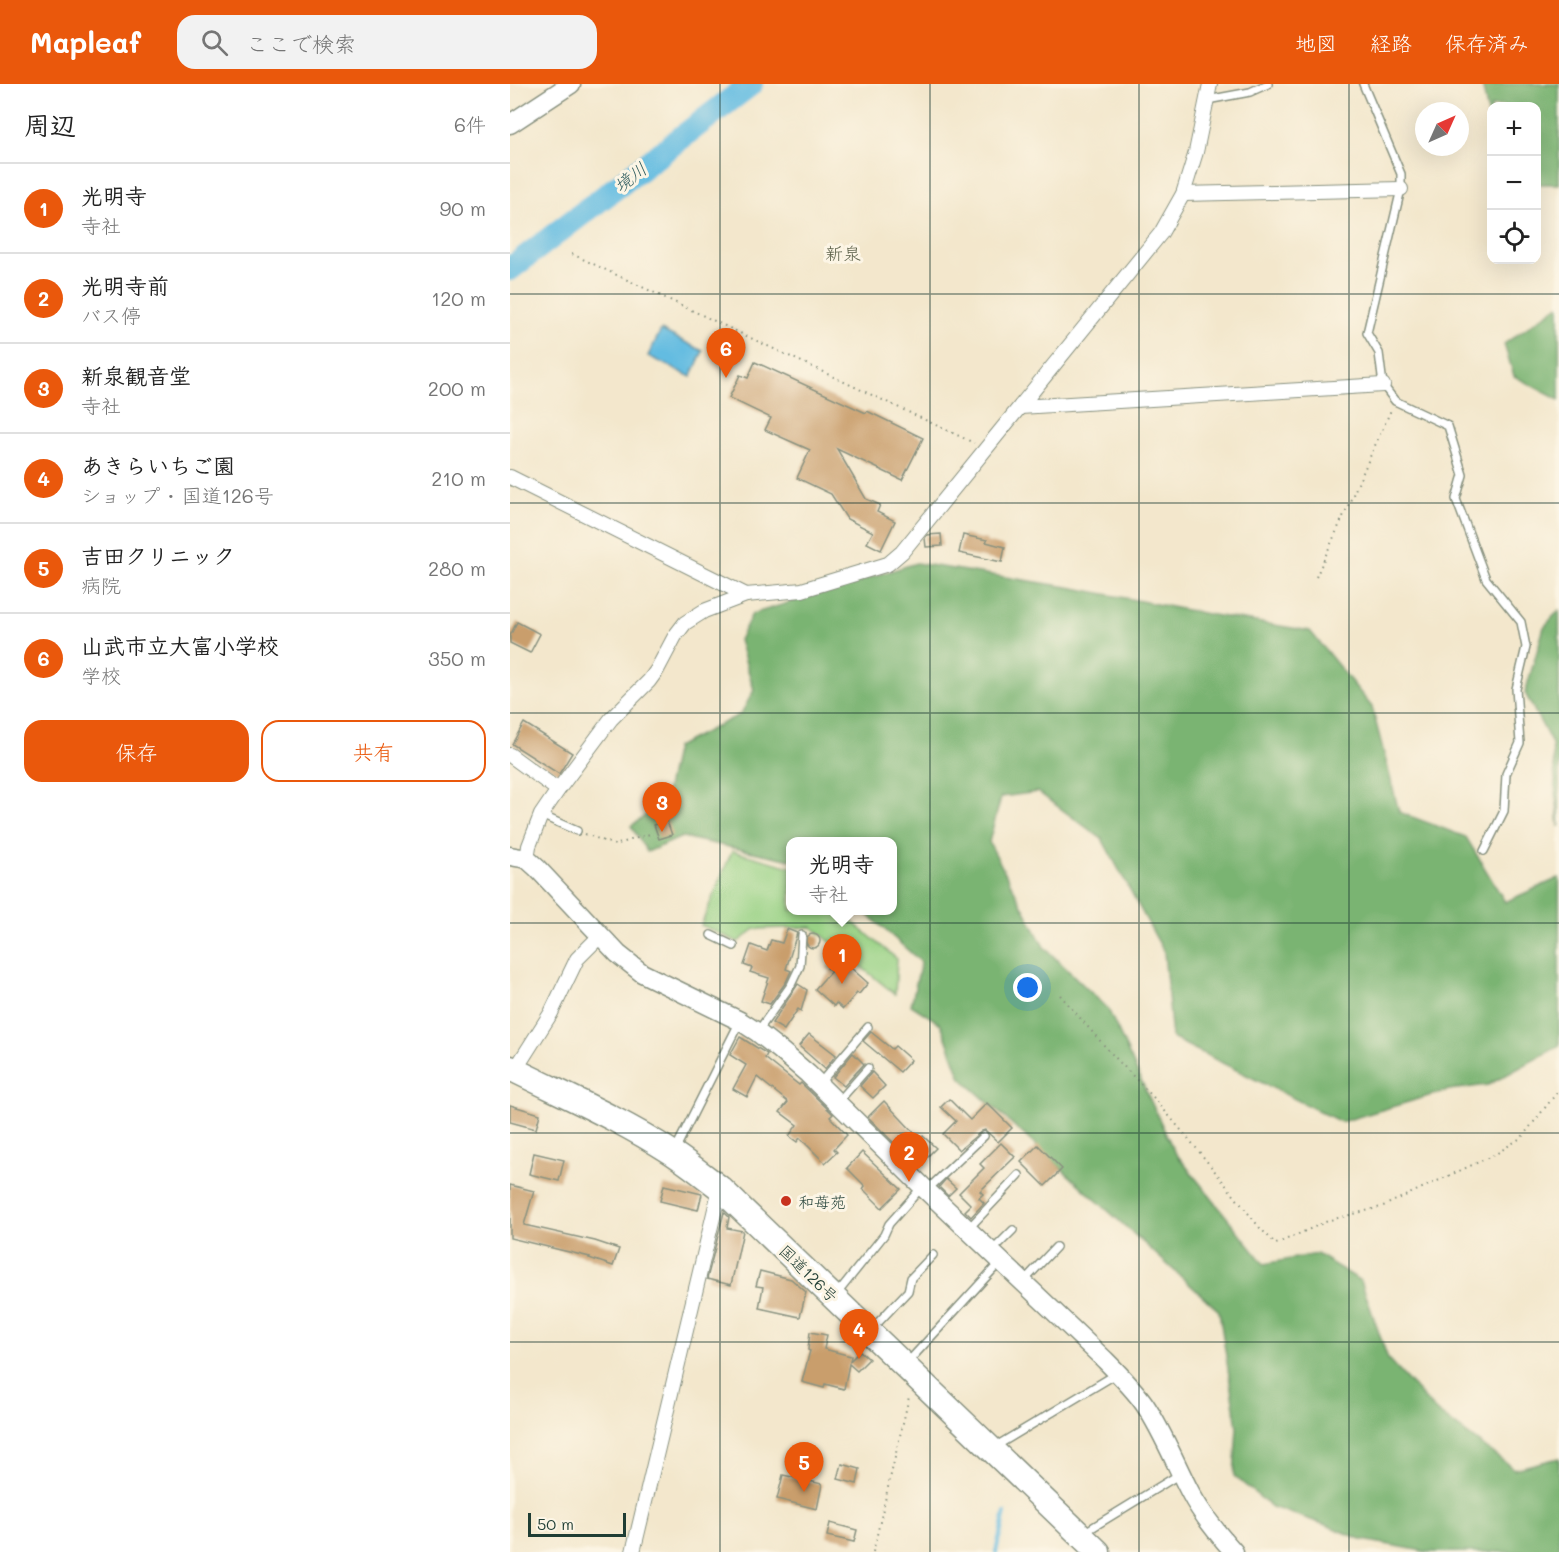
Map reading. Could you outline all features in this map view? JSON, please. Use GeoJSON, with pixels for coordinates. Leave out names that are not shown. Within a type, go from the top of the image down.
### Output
{"type":"FeatureCollection","features":[{"type":"Feature","properties":{"kind":"highway","name":"国道126号"},"geometry":{"type":"LineString","coordinates":[[513,1069],[588,1105],[673,1153],[720,1188],[1098,1552]]}},
{"type":"Feature","properties":{"kind":"street"},"geometry":{"type":"LineString","coordinates":[[510,124],[571,84]]}},
{"type":"Feature","properties":{"kind":"street"},"geometry":{"type":"LineString","coordinates":[[1210,84],[1196,152],[1184,194],[1161,232],[902,552],[888,564],[802,590],[746,594],[704,611],[685,622],[650,681],[611,719],[558,790],[541,815],[529,846],[518,858],[537,868],[618,954],[642,973],[740,1021],[780,1050],[1118,1373],[1145,1405],[1191,1494],[1207,1520],[1234,1552]]}},
{"type":"Feature","properties":{"kind":"street"},"geometry":{"type":"LineString","coordinates":[[1184,194],[1401,189]]}},
{"type":"Feature","properties":{"kind":"street"},"geometry":{"type":"LineString","coordinates":[[1020,406],[1383,385]]}},
{"type":"Feature","properties":{"kind":"street"},"geometry":{"type":"LineString","coordinates":[[510,477],[746,594]]}},
{"type":"Feature","properties":{"kind":"street"},"geometry":{"type":"LineString","coordinates":[[510,755],[558,790]]}},
{"type":"Feature","properties":{"kind":"street"},"geometry":{"type":"LineString","coordinates":[[513,1069],[551,1013],[578,959],[601,934]]}},
{"type":"Feature","properties":{"kind":"street"},"geometry":{"type":"LineString","coordinates":[[633,1552],[720,1188]]}},
{"type":"Feature","properties":{"kind":"lane"},"geometry":{"type":"LineString","coordinates":[[1207,100],[1250,92],[1268,84]]}},
{"type":"Feature","properties":{"kind":"lane"},"geometry":{"type":"LineString","coordinates":[[1363,84],[1401,174],[1401,189],[1367,333],[1379,353],[1383,385],[1395,402],[1448,426],[1464,475],[1456,499],[1486,579],[1521,622],[1526,647],[1516,689],[1520,742],[1506,774],[1504,811],[1484,852]]}},
{"type":"Feature","properties":{"kind":"lane"},"geometry":{"type":"LineString","coordinates":[[541,815],[577,831]]}},
{"type":"Feature","properties":{"kind":"lane"},"geometry":{"type":"LineString","coordinates":[[711,935],[734,946]]}},
{"type":"Feature","properties":{"kind":"lane"},"geometry":{"type":"LineString","coordinates":[[757,1032],[791,985],[800,966],[802,935]]}},
{"type":"Feature","properties":{"kind":"lane"},"geometry":{"type":"LineString","coordinates":[[673,1153],[740,1021]]}},
{"type":"Feature","properties":{"kind":"lane"},"geometry":{"type":"LineString","coordinates":[[818,1084],[868,1027]]}},
{"type":"Feature","properties":{"kind":"lane"},"geometry":{"type":"LineString","coordinates":[[837,1103],[868,1068]]}},
{"type":"Feature","properties":{"kind":"lane"},"geometry":{"type":"LineString","coordinates":[[835,1297],[884,1234],[889,1224],[924,1188],[984,1136]]}},
{"type":"Feature","properties":{"kind":"lane"},"geometry":{"type":"LineString","coordinates":[[968,1230],[1018,1175]]}},
{"type":"Feature","properties":{"kind":"lane"},"geometry":{"type":"LineString","coordinates":[[909,1370],[996,1257],[1013,1230]]}},
{"type":"Feature","properties":{"kind":"lane"},"geometry":{"type":"LineString","coordinates":[[1023,1282],[1056,1247]]}},
{"type":"Feature","properties":{"kind":"lane"},"geometry":{"type":"LineString","coordinates":[[870,1331],[908,1291],[910,1278],[933,1255]]}},
{"type":"Feature","properties":{"kind":"lane"},"geometry":{"type":"LineString","coordinates":[[991,1449],[1118,1373]]}},
{"type":"Feature","properties":{"kind":"lane"},"geometry":{"type":"LineString","coordinates":[[1080,1535],[1180,1473]]}},
{"type":"Feature","properties":{"kind":"path"},"geometry":{"type":"LineString","coordinates":[[572,254],[986,449]]}},
{"type":"Feature","properties":{"kind":"path"},"geometry":{"type":"LineString","coordinates":[[1316,577],[1395,402]]}},
{"type":"Feature","properties":{"kind":"path"},"geometry":{"type":"LineString","coordinates":[[577,831],[615,845],[653,833]]}},
{"type":"Feature","properties":{"kind":"path"},"geometry":{"type":"LineString","coordinates":[[1060,994],[1109,1051],[1154,1098],[1260,1228],[1276,1244],[1330,1220],[1381,1206],[1496,1154],[1522,1137],[1559,1090]]}},
{"type":"Feature","properties":{"kind":"path"},"geometry":{"type":"LineString","coordinates":[[873,1552],[909,1370]]}},
{"type":"Feature","properties":{"kind":"green space"},"geometry":{"type":"Polygon","coordinates":[[[1482,84],[1559,84],[1559,184],[1541,184],[1541,102],[1487,102],[1487,108],[1482,84]]]}},
{"type":"Feature","properties":{"kind":"green space"},"geometry":{"type":"Polygon","coordinates":[[[1559,305],[1559,400],[1514,376],[1504,344],[1559,305]]]}},
{"type":"Feature","properties":{"kind":"green space"},"geometry":{"type":"Polygon","coordinates":[[[916,563],[1074,588],[1310,631],[1372,707],[1399,812],[1466,837],[1505,902],[1559,878],[1559,1046],[1488,1085],[1449,1090],[1341,1122],[1172,1038],[1164,952],[1102,839],[1038,792],[1001,797],[989,842],[1044,947],[1108,1009],[1174,1151],[1264,1264],[1317,1254],[1361,1281],[1388,1359],[1436,1411],[1514,1469],[1559,1458],[1559,1552],[1428,1552],[1363,1540],[1272,1507],[1234,1476],[1237,1427],[1219,1311],[961,1078],[941,1024],[911,1005],[921,962],[868,915],[897,915],[897,837],[786,837],[786,859],[682,837],[647,852],[631,826],[664,802],[676,747],[741,714],[754,690],[739,640],[752,614],[916,563]]]}},
{"type":"Feature","properties":{"kind":"green space"},"geometry":{"type":"Polygon","coordinates":[[[1559,610],[1559,827],[1552,744],[1525,693],[1544,627],[1559,610]]]}},
{"type":"Feature","properties":{"kind":"green space"},"geometry":{"type":"Polygon","coordinates":[[[732,851],[786,866],[786,915],[844,915],[897,959],[895,994],[812,927],[755,929],[738,942],[701,925],[732,851]]]}},
{"type":"Feature","properties":{"kind":"water"},"geometry":{"type":"Polygon","coordinates":[[[661,330],[703,351],[691,377],[648,356],[661,330]]]}},
{"type":"Feature","properties":{"kind":"building"},"geometry":{"type":"Polygon","coordinates":[[[755,362],[923,438],[902,480],[837,449],[866,499],[880,505],[877,512],[895,521],[881,550],[867,543],[873,532],[847,519],[831,494],[797,478],[810,450],[765,430],[771,418],[729,398],[740,375],[748,378],[755,362]]]}},
{"type":"Feature","properties":{"kind":"building"},"geometry":{"type":"Polygon","coordinates":[[[941,534],[942,546],[926,547],[927,535],[941,534]]]}},
{"type":"Feature","properties":{"kind":"building"},"geometry":{"type":"Polygon","coordinates":[[[963,535],[1005,547],[1002,562],[959,553],[963,535]]]}},
{"type":"Feature","properties":{"kind":"building"},"geometry":{"type":"Polygon","coordinates":[[[517,622],[540,634],[530,653],[510,643],[510,636],[517,622]]]}},
{"type":"Feature","properties":{"kind":"building"},"geometry":{"type":"Polygon","coordinates":[[[524,723],[572,753],[559,774],[512,744],[524,723]]]}},
{"type":"Feature","properties":{"kind":"building"},"geometry":{"type":"Polygon","coordinates":[[[667,821],[672,835],[659,839],[654,825],[667,821]]]}},
{"type":"Feature","properties":{"kind":"building"},"geometry":{"type":"Polygon","coordinates":[[[787,929],[797,933],[786,969],[791,971],[770,1004],[761,1001],[769,978],[750,972],[752,968],[744,965],[751,945],[767,951],[771,940],[782,943],[787,929]]]}},
{"type":"Feature","properties":{"kind":"building"},"geometry":{"type":"Polygon","coordinates":[[[810,934],[816,934],[820,941],[816,948],[810,948],[806,944],[806,938],[810,934]]]}},
{"type":"Feature","properties":{"kind":"building"},"geometry":{"type":"Polygon","coordinates":[[[836,957],[868,983],[843,1009],[836,1003],[834,1006],[815,989],[831,971],[827,968],[836,957]]]}},
{"type":"Feature","properties":{"kind":"building"},"geometry":{"type":"Polygon","coordinates":[[[798,984],[807,990],[801,1011],[798,1009],[784,1030],[772,1023],[798,984]]]}},
{"type":"Feature","properties":{"kind":"building"},"geometry":{"type":"Polygon","coordinates":[[[871,1032],[892,1049],[895,1046],[911,1060],[900,1072],[863,1041],[871,1032]]]}},
{"type":"Feature","properties":{"kind":"building"},"geometry":{"type":"Polygon","coordinates":[[[809,1034],[836,1055],[825,1069],[799,1046],[809,1034]]]}},
{"type":"Feature","properties":{"kind":"building"},"geometry":{"type":"Polygon","coordinates":[[[740,1037],[767,1054],[765,1058],[799,1085],[801,1083],[833,1114],[830,1117],[847,1135],[834,1149],[837,1152],[825,1163],[800,1138],[797,1142],[789,1136],[797,1125],[780,1112],[788,1102],[757,1077],[747,1097],[733,1089],[746,1065],[730,1055],[740,1037]]]}},
{"type":"Feature","properties":{"kind":"building"},"geometry":{"type":"Polygon","coordinates":[[[853,1053],[864,1064],[844,1086],[833,1077],[853,1053]]]}},
{"type":"Feature","properties":{"kind":"building"},"geometry":{"type":"Polygon","coordinates":[[[872,1072],[885,1086],[873,1098],[860,1086],[872,1072]]]}},
{"type":"Feature","properties":{"kind":"building"},"geometry":{"type":"Polygon","coordinates":[[[949,1099],[970,1120],[987,1103],[1012,1128],[998,1142],[985,1130],[982,1131],[959,1150],[943,1134],[956,1121],[941,1107],[949,1099]]]}},
{"type":"Feature","properties":{"kind":"building"},"geometry":{"type":"Polygon","coordinates":[[[884,1101],[920,1139],[923,1136],[936,1148],[922,1162],[904,1144],[900,1149],[868,1117],[884,1101]]]}},
{"type":"Feature","properties":{"kind":"building"},"geometry":{"type":"Polygon","coordinates":[[[510,1105],[540,1114],[536,1129],[510,1122],[510,1105]]]}},
{"type":"Feature","properties":{"kind":"building"},"geometry":{"type":"Polygon","coordinates":[[[1001,1143],[1015,1157],[980,1191],[983,1194],[979,1198],[984,1203],[971,1217],[965,1211],[971,1205],[959,1193],[984,1168],[980,1164],[1001,1143]]]}},
{"type":"Feature","properties":{"kind":"building"},"geometry":{"type":"Polygon","coordinates":[[[1038,1145],[1062,1169],[1045,1186],[1021,1162],[1038,1145]]]}},
{"type":"Feature","properties":{"kind":"building"},"geometry":{"type":"Polygon","coordinates":[[[862,1152],[901,1189],[882,1208],[847,1168],[862,1152]]]}},
{"type":"Feature","properties":{"kind":"building"},"geometry":{"type":"Polygon","coordinates":[[[534,1153],[564,1160],[559,1181],[529,1174],[534,1153]]]}},
{"type":"Feature","properties":{"kind":"building"},"geometry":{"type":"Polygon","coordinates":[[[946,1179],[956,1188],[948,1196],[939,1187],[946,1179]]]}},
{"type":"Feature","properties":{"kind":"building"},"geometry":{"type":"Polygon","coordinates":[[[510,1185],[534,1191],[524,1225],[595,1241],[619,1249],[613,1266],[590,1257],[510,1238],[510,1185]]]}},
{"type":"Feature","properties":{"kind":"building"},"geometry":{"type":"Polygon","coordinates":[[[664,1185],[702,1194],[698,1210],[660,1201],[664,1185]]]}},
{"type":"Feature","properties":{"kind":"building"},"geometry":{"type":"Polygon","coordinates":[[[724,1212],[729,1217],[727,1228],[743,1231],[731,1285],[707,1279],[724,1212]]]}},
{"type":"Feature","properties":{"kind":"building"},"geometry":{"type":"Polygon","coordinates":[[[760,1271],[791,1279],[806,1292],[800,1317],[759,1308],[763,1287],[756,1286],[760,1271]]]}},
{"type":"Feature","properties":{"kind":"building"},"geometry":{"type":"Polygon","coordinates":[[[810,1332],[827,1335],[824,1349],[851,1356],[850,1361],[860,1351],[869,1359],[857,1371],[849,1364],[844,1389],[825,1384],[824,1388],[802,1382],[810,1351],[808,1350],[810,1332]]]}},
{"type":"Feature","properties":{"kind":"building"},"geometry":{"type":"Polygon","coordinates":[[[842,1464],[860,1469],[857,1484],[838,1479],[842,1464]]]}},
{"type":"Feature","properties":{"kind":"building"},"geometry":{"type":"Polygon","coordinates":[[[783,1475],[822,1484],[817,1509],[777,1499],[783,1475]]]}},
{"type":"Feature","properties":{"kind":"building"},"geometry":{"type":"Polygon","coordinates":[[[830,1523],[857,1530],[854,1542],[827,1536],[830,1523]]]}},
{"type":"Feature","properties":{"kind":"waterway","name":"境川"},"geometry":{"type":"LineString","coordinates":[[510,269],[751,84]]}},
{"type":"Feature","properties":{"kind":"waterway"},"geometry":{"type":"LineString","coordinates":[[996,1552],[1005,1513]]}},
{"type":"Feature","properties":{"kind":"place","name":"山武市立大富小学校"},"geometry":{"type":"Point","coordinates":[726,378]}},
{"type":"Feature","properties":{"kind":"place","name":"新泉観音堂"},"geometry":{"type":"Point","coordinates":[662,832]}},
{"type":"Feature","properties":{"kind":"place","name":"光明寺"},"geometry":{"type":"Point","coordinates":[842,984]}},
{"type":"Feature","properties":{"kind":"place","name":"光明寺前"},"geometry":{"type":"Point","coordinates":[909,1182]}},
{"type":"Feature","properties":{"kind":"place","name":"和苺苑"},"geometry":{"type":"Point","coordinates":[786,1201]}},
{"type":"Feature","properties":{"kind":"place","name":"あきらいちご園"},"geometry":{"type":"Point","coordinates":[859,1359]}},
{"type":"Feature","properties":{"kind":"place","name":"吉田クリニック"},"geometry":{"type":"Point","coordinates":[804,1492]}},
{"type":"Feature","properties":{"kind":"district","name":"新泉"},"geometry":{"type":"Point","coordinates":[843,253]}}]}
